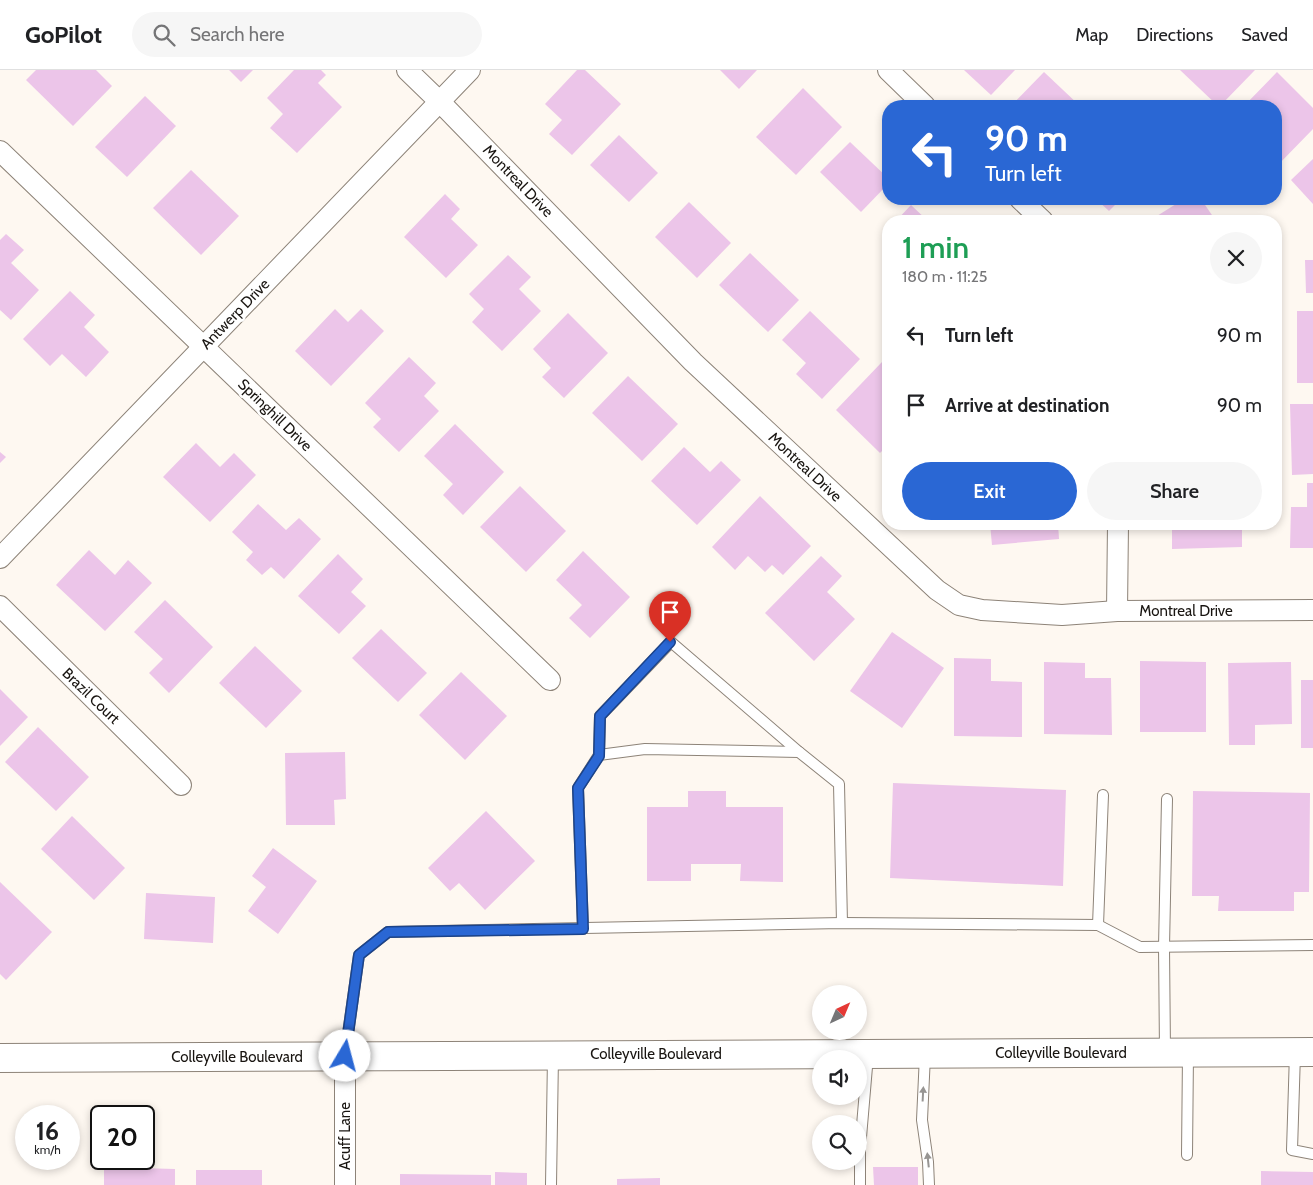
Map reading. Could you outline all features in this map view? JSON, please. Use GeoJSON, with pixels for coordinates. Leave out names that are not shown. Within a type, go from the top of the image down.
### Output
{"type":"FeatureCollection","features":[{"type":"Feature","properties":{"kind":"main road","name":"Colleyville Boulevard"},"geometry":{"type":"LineString","coordinates":[[0,1058],[1304,1052]]}},
{"type":"Feature","properties":{"kind":"street","name":"Montreal Drive"},"geometry":{"type":"LineString","coordinates":[[407,70],[693,362],[937,590],[959,605],[982,610],[1062,615],[1117,611],[1313,610]]}},
{"type":"Feature","properties":{"kind":"street","name":"Antwerp Drive"},"geometry":{"type":"LineString","coordinates":[[0,558],[470,70]]}},
{"type":"Feature","properties":{"kind":"street"},"geometry":{"type":"LineString","coordinates":[[888,70],[919,100]]}},
{"type":"Feature","properties":{"kind":"street","name":"Springhill Drive"},"geometry":{"type":"LineString","coordinates":[[0,151],[550,680]]}},
{"type":"Feature","properties":{"kind":"street"},"geometry":{"type":"LineString","coordinates":[[1026,205],[1037,215]]}},
{"type":"Feature","properties":{"kind":"street"},"geometry":{"type":"LineString","coordinates":[[1117,611],[1118,530]]}},
{"type":"Feature","properties":{"kind":"street","name":"Brazil Court"},"geometry":{"type":"LineString","coordinates":[[0,606],[181,785]]}},
{"type":"Feature","properties":{"kind":"street","name":"Acuff Lane"},"geometry":{"type":"LineString","coordinates":[[345,1056],[345,1185]]}},
{"type":"Feature","properties":{"kind":"lane"},"geometry":{"type":"LineString","coordinates":[[583,929],[578,788],[599,756],[600,716],[670,642],[839,784],[842,923]]}},
{"type":"Feature","properties":{"kind":"lane"},"geometry":{"type":"LineString","coordinates":[[599,756],[645,749],[800,752]]}},
{"type":"Feature","properties":{"kind":"lane"},"geometry":{"type":"LineString","coordinates":[[1098,925],[1103,795]]}},
{"type":"Feature","properties":{"kind":"lane"},"geometry":{"type":"LineString","coordinates":[[1167,799],[1164,947],[1187,1155]]}},
{"type":"Feature","properties":{"kind":"lane"},"geometry":{"type":"LineString","coordinates":[[345,1056],[359,955],[388,932],[842,923],[1098,925],[1140,947],[1313,946]]}},
{"type":"Feature","properties":{"kind":"lane"},"geometry":{"type":"LineString","coordinates":[[1304,1052],[1292,1150],[1313,1154]]}},
{"type":"Feature","properties":{"kind":"lane"},"geometry":{"type":"LineString","coordinates":[[860,1185],[860,1149],[868,1054]]}},
{"type":"Feature","properties":{"kind":"lane"},"geometry":{"type":"LineString","coordinates":[[926,1054],[922,1120],[928,1162],[928,1185]]}},
{"type":"Feature","properties":{"kind":"lane"},"geometry":{"type":"LineString","coordinates":[[550,1185],[553,1055]]}},
{"type":"Feature","properties":{"kind":"building"},"geometry":{"type":"Polygon","coordinates":[[[36,70],[96,70],[112,86],[73,126],[26,80],[36,70]]]}},
{"type":"Feature","properties":{"kind":"building"},"geometry":{"type":"Polygon","coordinates":[[[229,70],[253,70],[241,82],[229,70]]]}},
{"type":"Feature","properties":{"kind":"building"},"geometry":{"type":"Polygon","coordinates":[[[294,70],[321,70],[326,75],[318,83],[342,107],[297,153],[270,128],[283,114],[267,98],[294,70]]]}},
{"type":"Feature","properties":{"kind":"building"},"geometry":{"type":"Polygon","coordinates":[[[577,70],[585,70],[621,104],[572,155],[549,134],[562,120],[545,104],[577,70]]]}},
{"type":"Feature","properties":{"kind":"building"},"geometry":{"type":"Polygon","coordinates":[[[720,70],[757,70],[739,89],[720,70]]]}},
{"type":"Feature","properties":{"kind":"building"},"geometry":{"type":"Polygon","coordinates":[[[964,70],[1015,70],[991,95],[964,70]]]}},
{"type":"Feature","properties":{"kind":"building"},"geometry":{"type":"Polygon","coordinates":[[[1180,70],[1255,70],[1226,100],[1212,100],[1180,70]]]}},
{"type":"Feature","properties":{"kind":"building"},"geometry":{"type":"Polygon","coordinates":[[[1044,72],[1074,100],[1017,100],[1044,72]]]}},
{"type":"Feature","properties":{"kind":"building"},"geometry":{"type":"Polygon","coordinates":[[[1277,72],[1313,108],[1313,129],[1282,161],[1282,100],[1250,100],[1277,72]]]}},
{"type":"Feature","properties":{"kind":"building"},"geometry":{"type":"Polygon","coordinates":[[[803,88],[842,127],[796,175],[756,137],[803,88]]]}},
{"type":"Feature","properties":{"kind":"building"},"geometry":{"type":"Polygon","coordinates":[[[145,96],[176,126],[127,177],[95,147],[145,96]]]}},
{"type":"Feature","properties":{"kind":"building"},"geometry":{"type":"Polygon","coordinates":[[[619,135],[658,173],[629,202],[590,165],[619,135]]]}},
{"type":"Feature","properties":{"kind":"building"},"geometry":{"type":"Polygon","coordinates":[[[850,142],[882,172],[882,190],[861,212],[820,172],[850,142]]]}},
{"type":"Feature","properties":{"kind":"building"},"geometry":{"type":"Polygon","coordinates":[[[1313,159],[1313,204],[1291,180],[1313,159]]]}},
{"type":"Feature","properties":{"kind":"building"},"geometry":{"type":"Polygon","coordinates":[[[191,170],[239,216],[201,255],[153,208],[191,170]]]}},
{"type":"Feature","properties":{"kind":"building"},"geometry":{"type":"Polygon","coordinates":[[[445,194],[460,209],[451,219],[478,245],[446,278],[404,237],[445,194]]]}},
{"type":"Feature","properties":{"kind":"building"},"geometry":{"type":"Polygon","coordinates":[[[689,202],[731,243],[697,278],[655,237],[689,202]]]}},
{"type":"Feature","properties":{"kind":"building"},"geometry":{"type":"Polygon","coordinates":[[[911,205],[922,215],[902,215],[911,205]]]}},
{"type":"Feature","properties":{"kind":"building"},"geometry":{"type":"Polygon","coordinates":[[[1102,205],[1115,205],[1109,211],[1102,205]]]}},
{"type":"Feature","properties":{"kind":"building"},"geometry":{"type":"Polygon","coordinates":[[[1174,205],[1205,205],[1212,215],[1159,215],[1174,205]]]}},
{"type":"Feature","properties":{"kind":"building"},"geometry":{"type":"Polygon","coordinates":[[[6,234],[24,250],[11,263],[39,290],[11,320],[0,310],[0,240],[6,234]]]}},
{"type":"Feature","properties":{"kind":"building"},"geometry":{"type":"Polygon","coordinates":[[[750,253],[799,300],[768,332],[719,285],[750,253]]]}},
{"type":"Feature","properties":{"kind":"building"},"geometry":{"type":"Polygon","coordinates":[[[508,255],[531,277],[519,289],[541,311],[502,351],[472,322],[484,309],[469,294],[508,255]]]}},
{"type":"Feature","properties":{"kind":"building"},"geometry":{"type":"Polygon","coordinates":[[[1305,260],[1313,260],[1313,293],[1306,293],[1305,260]]]}},
{"type":"Feature","properties":{"kind":"building"},"geometry":{"type":"Polygon","coordinates":[[[70,291],[95,315],[84,327],[109,352],[86,377],[62,354],[50,366],[23,339],[70,291]]]}},
{"type":"Feature","properties":{"kind":"building"},"geometry":{"type":"Polygon","coordinates":[[[335,309],[348,322],[361,309],[384,331],[331,386],[295,351],[335,309]]]}},
{"type":"Feature","properties":{"kind":"building"},"geometry":{"type":"Polygon","coordinates":[[[810,311],[860,359],[822,399],[796,374],[806,363],[782,340],[810,311]]]}},
{"type":"Feature","properties":{"kind":"building"},"geometry":{"type":"Polygon","coordinates":[[[1297,311],[1313,311],[1313,383],[1297,383],[1297,311]]]}},
{"type":"Feature","properties":{"kind":"building"},"geometry":{"type":"Polygon","coordinates":[[[568,313],[608,353],[564,398],[542,377],[551,368],[533,349],[568,313]]]}},
{"type":"Feature","properties":{"kind":"building"},"geometry":{"type":"Polygon","coordinates":[[[409,357],[436,383],[424,396],[439,411],[399,452],[373,427],[381,419],[365,403],[409,357]]]}},
{"type":"Feature","properties":{"kind":"building"},"geometry":{"type":"Polygon","coordinates":[[[882,362],[882,451],[880,453],[836,410],[882,362]]]}},
{"type":"Feature","properties":{"kind":"building"},"geometry":{"type":"Polygon","coordinates":[[[628,376],[678,424],[642,461],[592,413],[628,376]]]}},
{"type":"Feature","properties":{"kind":"building"},"geometry":{"type":"Polygon","coordinates":[[[1290,404],[1313,404],[1313,474],[1292,475],[1290,404]]]}},
{"type":"Feature","properties":{"kind":"building"},"geometry":{"type":"Polygon","coordinates":[[[455,424],[504,472],[463,515],[443,495],[453,484],[424,456],[455,424]]]}},
{"type":"Feature","properties":{"kind":"building"},"geometry":{"type":"Polygon","coordinates":[[[196,443],[220,467],[234,453],[256,475],[210,522],[163,477],[196,443]]]}},
{"type":"Feature","properties":{"kind":"building"},"geometry":{"type":"Polygon","coordinates":[[[684,447],[710,472],[721,461],[741,480],[697,525],[651,481],[684,447]]]}},
{"type":"Feature","properties":{"kind":"building"},"geometry":{"type":"Polygon","coordinates":[[[0,452],[6,457],[0,463],[0,452]]]}},
{"type":"Feature","properties":{"kind":"building"},"geometry":{"type":"Polygon","coordinates":[[[1307,483],[1313,483],[1313,548],[1290,548],[1291,507],[1307,507],[1307,483]]]}},
{"type":"Feature","properties":{"kind":"building"},"geometry":{"type":"Polygon","coordinates":[[[520,486],[566,531],[526,572],[480,527],[520,486]]]}},
{"type":"Feature","properties":{"kind":"building"},"geometry":{"type":"Polygon","coordinates":[[[760,496],[811,546],[783,575],[772,565],[765,572],[748,556],[735,570],[712,547],[760,496]]]}},
{"type":"Feature","properties":{"kind":"building"},"geometry":{"type":"Polygon","coordinates":[[[258,504],[286,530],[299,518],[321,539],[284,579],[271,567],[262,575],[246,560],[253,552],[232,532],[258,504]]]}},
{"type":"Feature","properties":{"kind":"building"},"geometry":{"type":"Polygon","coordinates":[[[991,530],[1058,530],[1059,539],[992,545],[991,530]]]}},
{"type":"Feature","properties":{"kind":"building"},"geometry":{"type":"Polygon","coordinates":[[[1172,530],[1242,530],[1242,547],[1172,549],[1172,530]]]}},
{"type":"Feature","properties":{"kind":"building"},"geometry":{"type":"Polygon","coordinates":[[[89,550],[115,575],[128,560],[152,583],[105,631],[56,585],[89,550]]]}},
{"type":"Feature","properties":{"kind":"building"},"geometry":{"type":"Polygon","coordinates":[[[583,551],[630,597],[590,638],[569,618],[582,605],[556,580],[583,551]]]}},
{"type":"Feature","properties":{"kind":"building"},"geometry":{"type":"Polygon","coordinates":[[[338,554],[363,579],[351,592],[366,606],[339,634],[298,596],[338,554]]]}},
{"type":"Feature","properties":{"kind":"building"},"geometry":{"type":"Polygon","coordinates":[[[821,556],[842,576],[827,592],[855,619],[814,661],[765,613],[821,556]]]}},
{"type":"Feature","properties":{"kind":"building"},"geometry":{"type":"Polygon","coordinates":[[[165,600],[213,647],[169,693],[149,673],[163,659],[134,632],[165,600]]]}},
{"type":"Feature","properties":{"kind":"building"},"geometry":{"type":"Polygon","coordinates":[[[381,629],[427,673],[398,702],[352,658],[381,629]]]}},
{"type":"Feature","properties":{"kind":"building"},"geometry":{"type":"Polygon","coordinates":[[[892,632],[944,668],[902,728],[850,691],[892,632]]]}},
{"type":"Feature","properties":{"kind":"building"},"geometry":{"type":"Polygon","coordinates":[[[255,646],[302,691],[266,728],[219,683],[255,646]]]}},
{"type":"Feature","properties":{"kind":"building"},"geometry":{"type":"Polygon","coordinates":[[[954,658],[991,659],[991,681],[1022,682],[1022,737],[954,736],[954,658]]]}},
{"type":"Feature","properties":{"kind":"building"},"geometry":{"type":"Polygon","coordinates":[[[1140,661],[1206,662],[1206,732],[1140,732],[1140,661]]]}},
{"type":"Feature","properties":{"kind":"building"},"geometry":{"type":"Polygon","coordinates":[[[1044,662],[1085,663],[1085,678],[1111,678],[1112,735],[1044,734],[1044,662]]]}},
{"type":"Feature","properties":{"kind":"building"},"geometry":{"type":"Polygon","coordinates":[[[1291,662],[1292,724],[1255,725],[1255,745],[1229,745],[1228,663],[1291,662]]]}},
{"type":"Feature","properties":{"kind":"building"},"geometry":{"type":"Polygon","coordinates":[[[461,672],[507,716],[465,760],[419,715],[461,672]]]}},
{"type":"Feature","properties":{"kind":"building"},"geometry":{"type":"Polygon","coordinates":[[[1301,680],[1313,680],[1313,748],[1301,748],[1301,680]]]}},
{"type":"Feature","properties":{"kind":"building"},"geometry":{"type":"Polygon","coordinates":[[[0,689],[28,717],[0,746],[0,689]]]}},
{"type":"Feature","properties":{"kind":"building"},"geometry":{"type":"Polygon","coordinates":[[[38,727],[89,777],[56,811],[5,762],[38,727]]]}},
{"type":"Feature","properties":{"kind":"building"},"geometry":{"type":"Polygon","coordinates":[[[345,752],[346,799],[334,800],[335,825],[286,825],[285,753],[345,752]]]}},
{"type":"Feature","properties":{"kind":"building"},"geometry":{"type":"Polygon","coordinates":[[[893,783],[1066,790],[1063,886],[890,878],[893,783]]]}},
{"type":"Feature","properties":{"kind":"building"},"geometry":{"type":"Polygon","coordinates":[[[688,791],[726,791],[726,807],[783,807],[783,882],[740,881],[741,864],[691,864],[691,881],[647,881],[647,807],[688,807],[688,791]]]}},
{"type":"Feature","properties":{"kind":"building"},"geometry":{"type":"Polygon","coordinates":[[[1193,791],[1310,793],[1309,892],[1294,892],[1294,911],[1218,911],[1219,896],[1192,896],[1193,791]]]}},
{"type":"Feature","properties":{"kind":"building"},"geometry":{"type":"Polygon","coordinates":[[[486,811],[535,861],[485,910],[459,883],[450,891],[428,868],[486,811]]]}},
{"type":"Feature","properties":{"kind":"building"},"geometry":{"type":"Polygon","coordinates":[[[72,816],[125,868],[94,900],[41,849],[72,816]]]}},
{"type":"Feature","properties":{"kind":"building"},"geometry":{"type":"Polygon","coordinates":[[[273,848],[317,881],[278,934],[248,911],[266,887],[252,876],[273,848]]]}},
{"type":"Feature","properties":{"kind":"building"},"geometry":{"type":"Polygon","coordinates":[[[0,882],[52,932],[6,980],[0,974],[0,882]]]}},
{"type":"Feature","properties":{"kind":"building"},"geometry":{"type":"Polygon","coordinates":[[[146,893],[215,897],[213,943],[144,939],[146,893]]]}},
{"type":"Feature","properties":{"kind":"building"},"geometry":{"type":"Polygon","coordinates":[[[873,1167],[918,1167],[918,1185],[874,1185],[873,1167]]]}},
{"type":"Feature","properties":{"kind":"building"},"geometry":{"type":"Polygon","coordinates":[[[175,1169],[175,1185],[104,1185],[104,1170],[175,1169]]]}},
{"type":"Feature","properties":{"kind":"building"},"geometry":{"type":"Polygon","coordinates":[[[196,1170],[262,1170],[262,1185],[196,1185],[196,1170]]]}},
{"type":"Feature","properties":{"kind":"building"},"geometry":{"type":"Polygon","coordinates":[[[1261,1171],[1313,1172],[1313,1185],[1261,1185],[1261,1171]]]}},
{"type":"Feature","properties":{"kind":"building"},"geometry":{"type":"Polygon","coordinates":[[[495,1172],[527,1173],[527,1185],[495,1185],[495,1172]]]}},
{"type":"Feature","properties":{"kind":"building"},"geometry":{"type":"Polygon","coordinates":[[[400,1174],[491,1175],[491,1185],[400,1185],[400,1174]]]}},
{"type":"Feature","properties":{"kind":"building"},"geometry":{"type":"Polygon","coordinates":[[[660,1178],[660,1185],[617,1185],[617,1179],[660,1178]]]}},
{"type":"Feature","properties":{"kind":"route"},"geometry":{"type":"LineString","coordinates":[[345,1056],[359,955],[388,932],[583,929],[578,788],[599,756],[600,716],[670,642]]}}]}
